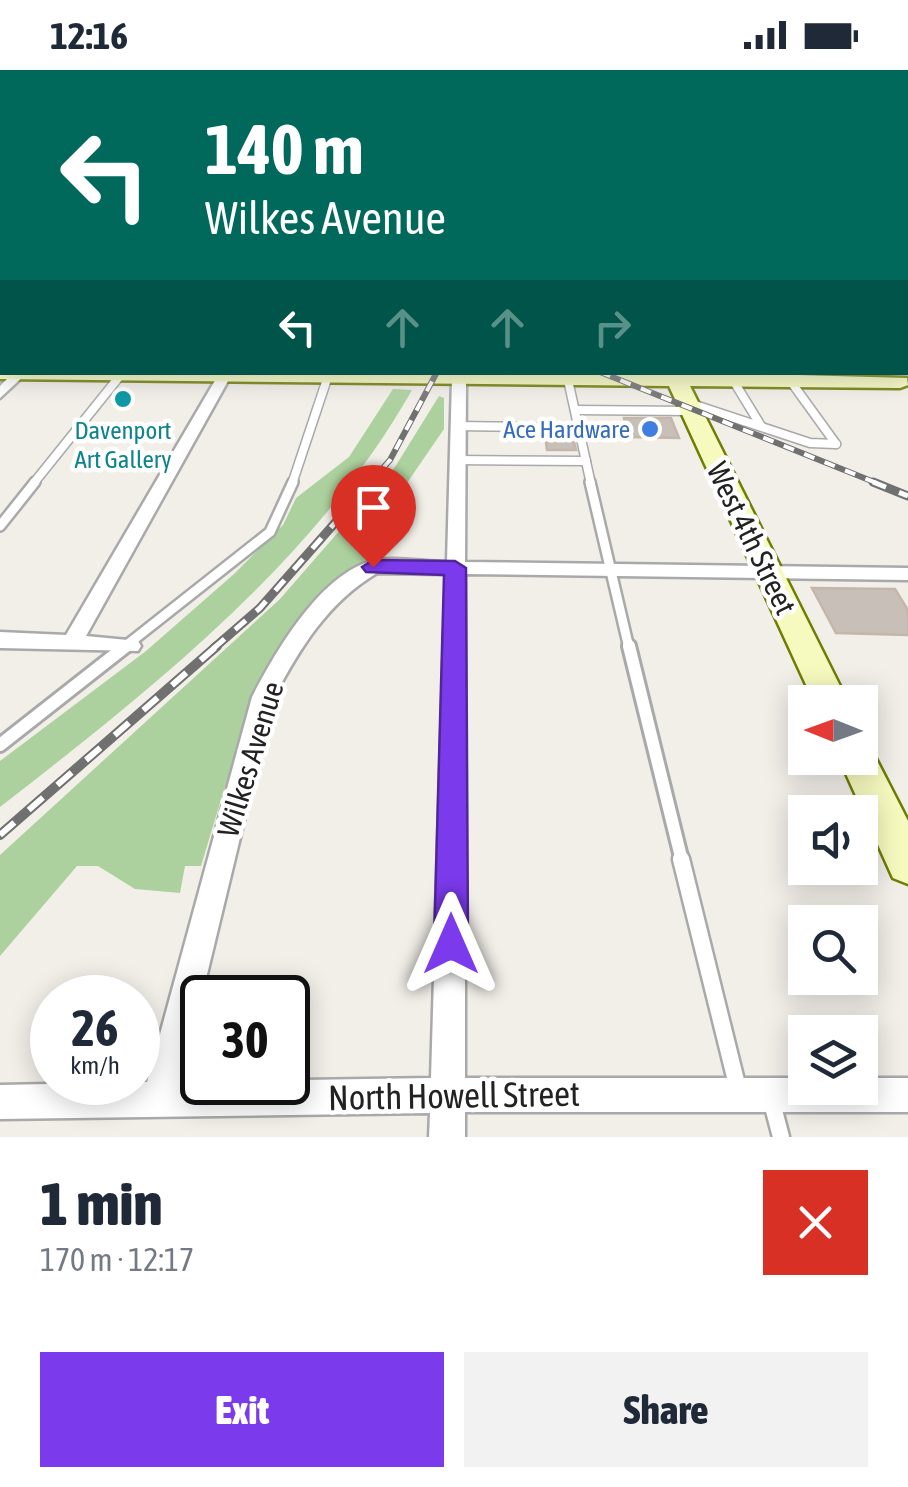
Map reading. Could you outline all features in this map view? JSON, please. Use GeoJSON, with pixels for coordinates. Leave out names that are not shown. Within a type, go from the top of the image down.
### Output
{"type":"FeatureCollection","features":[{"type":"Feature","properties":{"kind":"main road"},"geometry":{"type":"LineString","coordinates":[[328,375],[568,380],[682,392],[758,377],[899,381]]}},
{"type":"Feature","properties":{"kind":"main road","name":"West 4th Street"},"geometry":{"type":"LineString","coordinates":[[682,392],[823,685]]}},
{"type":"Feature","properties":{"kind":"main road"},"geometry":{"type":"LineString","coordinates":[[865,775],[908,864]]}},
{"type":"Feature","properties":{"kind":"street"},"geometry":{"type":"LineString","coordinates":[[0,394],[20,375]]}},
{"type":"Feature","properties":{"kind":"street"},"geometry":{"type":"LineString","coordinates":[[74,641],[225,375]]}},
{"type":"Feature","properties":{"kind":"street"},"geometry":{"type":"LineString","coordinates":[[447,1137],[458,379]]}},
{"type":"Feature","properties":{"kind":"street","name":"Wilkes Avenue"},"geometry":{"type":"LineString","coordinates":[[160,1098],[253,729],[284,659],[334,593],[358,574],[373,567],[908,574]]}},
{"type":"Feature","properties":{"kind":"street"},"geometry":{"type":"LineString","coordinates":[[0,640],[130,646]]}},
{"type":"Feature","properties":{"kind":"street","name":"North Howell Street"},"geometry":{"type":"LineString","coordinates":[[160,1098],[908,1095]]}},
{"type":"Feature","properties":{"kind":"street","name":"North Howell Street"},"geometry":{"type":"LineString","coordinates":[[0,1102],[30,1101]]}},
{"type":"Feature","properties":{"kind":"lane"},"geometry":{"type":"LineString","coordinates":[[0,526],[121,375]]}},
{"type":"Feature","properties":{"kind":"lane"},"geometry":{"type":"LineString","coordinates":[[0,745],[270,532],[284,508],[328,375]]}},
{"type":"Feature","properties":{"kind":"lane"},"geometry":{"type":"LineString","coordinates":[[575,410],[682,392],[810,444],[836,444],[787,377]]}},
{"type":"Feature","properties":{"kind":"lane"},"geometry":{"type":"LineString","coordinates":[[568,380],[610,570],[754,1093],[781,1137]]}},
{"type":"Feature","properties":{"kind":"lane"},"geometry":{"type":"LineString","coordinates":[[733,380],[761,426]]}},
{"type":"Feature","properties":{"kind":"lane"},"geometry":{"type":"LineString","coordinates":[[457,426],[534,427]]}},
{"type":"Feature","properties":{"kind":"lane"},"geometry":{"type":"LineString","coordinates":[[456,460],[586,461]]}},
{"type":"Feature","properties":{"kind":"green space"},"geometry":{"type":"Polygon","coordinates":[[[393,389],[412,390],[373,452],[280,566],[172,668],[0,807],[0,761],[146,651],[234,574],[283,525],[296,498],[349,457],[393,389]]]}},
{"type":"Feature","properties":{"kind":"green space"},"geometry":{"type":"Polygon","coordinates":[[[439,396],[444,398],[444,429],[383,518],[374,557],[336,585],[280,653],[243,734],[201,866],[185,866],[180,893],[135,889],[98,866],[77,866],[0,956],[0,855],[280,599],[395,467],[439,396]]]}},
{"type":"Feature","properties":{"kind":"building","name":"Ace Hardware"},"geometry":{"type":"Polygon","coordinates":[[[624,418],[671,418],[679,438],[627,437],[624,418]]]}},
{"type":"Feature","properties":{"kind":"building"},"geometry":{"type":"Polygon","coordinates":[[[545,434],[572,434],[576,450],[547,450],[545,434]]]}},
{"type":"Feature","properties":{"kind":"building"},"geometry":{"type":"Polygon","coordinates":[[[812,588],[895,589],[908,610],[908,635],[836,633],[812,588]]]}},
{"type":"Feature","properties":{"kind":"railway"},"geometry":{"type":"LineString","coordinates":[[369,484],[390,460],[435,375]]}},
{"type":"Feature","properties":{"kind":"railway"},"geometry":{"type":"LineString","coordinates":[[607,375],[879,484]]}},
{"type":"Feature","properties":{"kind":"railway"},"geometry":{"type":"LineString","coordinates":[[214,648],[260,608],[371,482]]}},
{"type":"Feature","properties":{"kind":"railway"},"geometry":{"type":"LineString","coordinates":[[873,482],[908,496]]}},
{"type":"Feature","properties":{"kind":"railway"},"geometry":{"type":"LineString","coordinates":[[0,835],[217,646]]}},
{"type":"Feature","properties":{"kind":"place","name":"Davenport Art Gallery"},"geometry":{"type":"Point","coordinates":[123,399]}},
{"type":"Feature","properties":{"kind":"place","name":"Ace Hardware"},"geometry":{"type":"Point","coordinates":[650,429]}},
{"type":"Feature","properties":{"kind":"route"},"geometry":{"type":"LineString","coordinates":[[373,567],[455,568],[451,944]]}}]}
